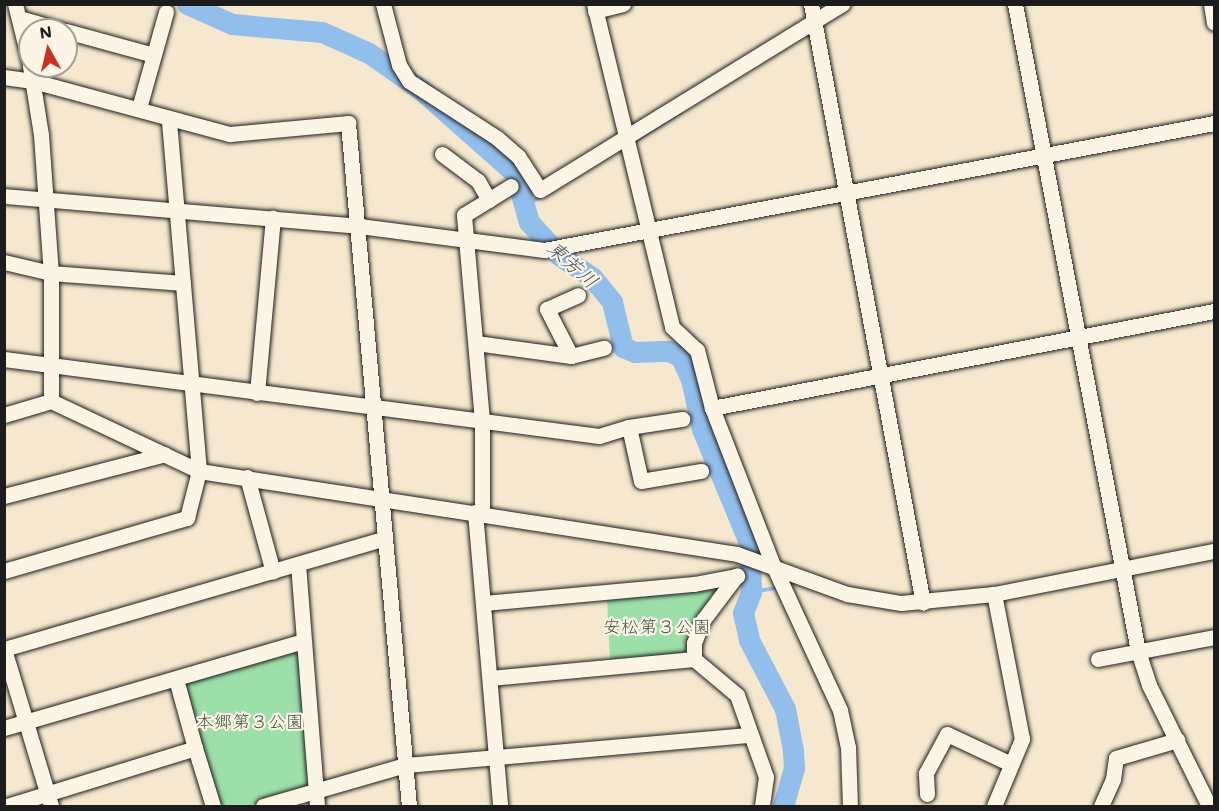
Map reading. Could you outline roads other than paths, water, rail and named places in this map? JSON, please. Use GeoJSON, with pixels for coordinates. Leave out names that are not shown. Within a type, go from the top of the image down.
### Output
{"type":"FeatureCollection","features":[{"type":"Feature","properties":{"kind":"street"},"geometry":{"type":"LineString","coordinates":[[383,4],[399,65],[409,81],[497,138],[518,156],[540,190],[842,4]]}},
{"type":"Feature","properties":{"kind":"street"},"geometry":{"type":"LineString","coordinates":[[623,4],[594,8],[672,327],[697,350],[712,408],[767,563],[845,724],[850,807]]}},
{"type":"Feature","properties":{"kind":"street"},"geometry":{"type":"LineString","coordinates":[[811,4],[923,603]]}},
{"type":"Feature","properties":{"kind":"street"},"geometry":{"type":"LineString","coordinates":[[1015,4],[1138,651],[1149,685],[1209,807]]}},
{"type":"Feature","properties":{"kind":"street"},"geometry":{"type":"LineString","coordinates":[[1211,4],[1215,24]]}},
{"type":"Feature","properties":{"kind":"street"},"geometry":{"type":"LineString","coordinates":[[17,11],[33,18]]}},
{"type":"Feature","properties":{"kind":"street"},"geometry":{"type":"LineString","coordinates":[[139,108],[166,12]]}},
{"type":"Feature","properties":{"kind":"street"},"geometry":{"type":"LineString","coordinates":[[78,35],[154,55]]}},
{"type":"Feature","properties":{"kind":"street"},"geometry":{"type":"LineString","coordinates":[[32,78],[46,200],[51,273],[48,365],[51,401]]}},
{"type":"Feature","properties":{"kind":"street"},"geometry":{"type":"LineString","coordinates":[[54,78],[169,118],[230,134],[348,123],[359,226],[409,807]]}},
{"type":"Feature","properties":{"kind":"street"},"geometry":{"type":"LineString","coordinates":[[4,571],[188,518],[199,471],[169,118]]}},
{"type":"Feature","properties":{"kind":"street"},"geometry":{"type":"LineString","coordinates":[[4,196],[177,208],[359,226],[544,250],[1215,123]]}},
{"type":"Feature","properties":{"kind":"street"},"geometry":{"type":"LineString","coordinates":[[442,154],[478,181],[489,200]]}},
{"type":"Feature","properties":{"kind":"street"},"geometry":{"type":"LineString","coordinates":[[501,807],[478,513],[482,421],[464,215],[511,186]]}},
{"type":"Feature","properties":{"kind":"street"},"geometry":{"type":"LineString","coordinates":[[257,393],[273,218]]}},
{"type":"Feature","properties":{"kind":"street"},"geometry":{"type":"LineString","coordinates":[[4,262],[51,273],[183,282]]}},
{"type":"Feature","properties":{"kind":"street"},"geometry":{"type":"LineString","coordinates":[[571,356],[547,309],[578,295]]}},
{"type":"Feature","properties":{"kind":"street"},"geometry":{"type":"LineString","coordinates":[[712,408],[1215,311]]}},
{"type":"Feature","properties":{"kind":"street"},"geometry":{"type":"LineString","coordinates":[[476,343],[571,356],[604,348]]}},
{"type":"Feature","properties":{"kind":"street"},"geometry":{"type":"LineString","coordinates":[[4,359],[193,386],[599,436],[629,427],[682,419]]}},
{"type":"Feature","properties":{"kind":"street"},"geometry":{"type":"LineString","coordinates":[[4,415],[51,401],[199,471],[382,497],[740,554],[847,594],[923,603],[994,594],[1215,551]]}},
{"type":"Feature","properties":{"kind":"street"},"geometry":{"type":"LineString","coordinates":[[629,427],[641,481],[701,471]]}},
{"type":"Feature","properties":{"kind":"street"},"geometry":{"type":"LineString","coordinates":[[4,496],[165,454]]}},
{"type":"Feature","properties":{"kind":"street"},"geometry":{"type":"LineString","coordinates":[[248,477],[273,572]]}},
{"type":"Feature","properties":{"kind":"street"},"geometry":{"type":"LineString","coordinates":[[50,801],[5,649],[385,538]]}},
{"type":"Feature","properties":{"kind":"street"},"geometry":{"type":"LineString","coordinates":[[694,659],[694,643],[703,620],[737,576],[740,554]]}},
{"type":"Feature","properties":{"kind":"street"},"geometry":{"type":"LineString","coordinates":[[298,564],[317,807]]}},
{"type":"Feature","properties":{"kind":"street"},"geometry":{"type":"LineString","coordinates":[[484,603],[694,584],[737,576]]}},
{"type":"Feature","properties":{"kind":"street"},"geometry":{"type":"LineString","coordinates":[[994,594],[1022,739],[994,807]]}},
{"type":"Feature","properties":{"kind":"street"},"geometry":{"type":"LineString","coordinates":[[1098,659],[1215,637]]}},
{"type":"Feature","properties":{"kind":"street"},"geometry":{"type":"LineString","coordinates":[[4,728],[303,641]]}},
{"type":"Feature","properties":{"kind":"street"},"geometry":{"type":"LineString","coordinates":[[490,678],[694,659],[737,695],[749,735],[766,777],[762,807]]}},
{"type":"Feature","properties":{"kind":"street"},"geometry":{"type":"LineString","coordinates":[[176,679],[213,807]]}},
{"type":"Feature","properties":{"kind":"street"},"geometry":{"type":"LineString","coordinates":[[927,794],[926,772],[947,734],[1011,764]]}},
{"type":"Feature","properties":{"kind":"street"},"geometry":{"type":"LineString","coordinates":[[263,807],[405,765],[498,759],[749,735]]}},
{"type":"Feature","properties":{"kind":"street"},"geometry":{"type":"LineString","coordinates":[[1101,807],[1113,779],[1116,758],[1177,740]]}},
{"type":"Feature","properties":{"kind":"street"},"geometry":{"type":"LineString","coordinates":[[7,807],[50,801],[195,748]]}},
{"type":"Feature","properties":{"kind":"waterway","name":"東芳川"},"geometry":{"type":"LineString","coordinates":[[187,4],[232,24],[322,32],[369,53],[420,89],[515,173],[529,222],[559,255],[592,277],[612,302],[623,347],[635,352],[669,351],[681,357],[691,379],[702,429],[750,545],[751,592],[743,613],[749,640],[785,709],[793,750],[794,768],[783,806]]}},
{"type":"Feature","properties":{"kind":"waterway"},"geometry":{"type":"LineString","coordinates":[[633,142],[682,111]]}},
{"type":"Feature","properties":{"kind":"waterway"},"geometry":{"type":"LineString","coordinates":[[524,206],[544,195]]}},
{"type":"Feature","properties":{"kind":"waterway"},"geometry":{"type":"LineString","coordinates":[[751,592],[775,588]]}},
{"type":"Feature","properties":{"kind":"park label","name":"安松第３公園"},"geometry":{"type":"Point","coordinates":[657,626]}},
{"type":"Feature","properties":{"kind":"park label","name":"本郷第３公園"},"geometry":{"type":"Point","coordinates":[250,721]}}]}
